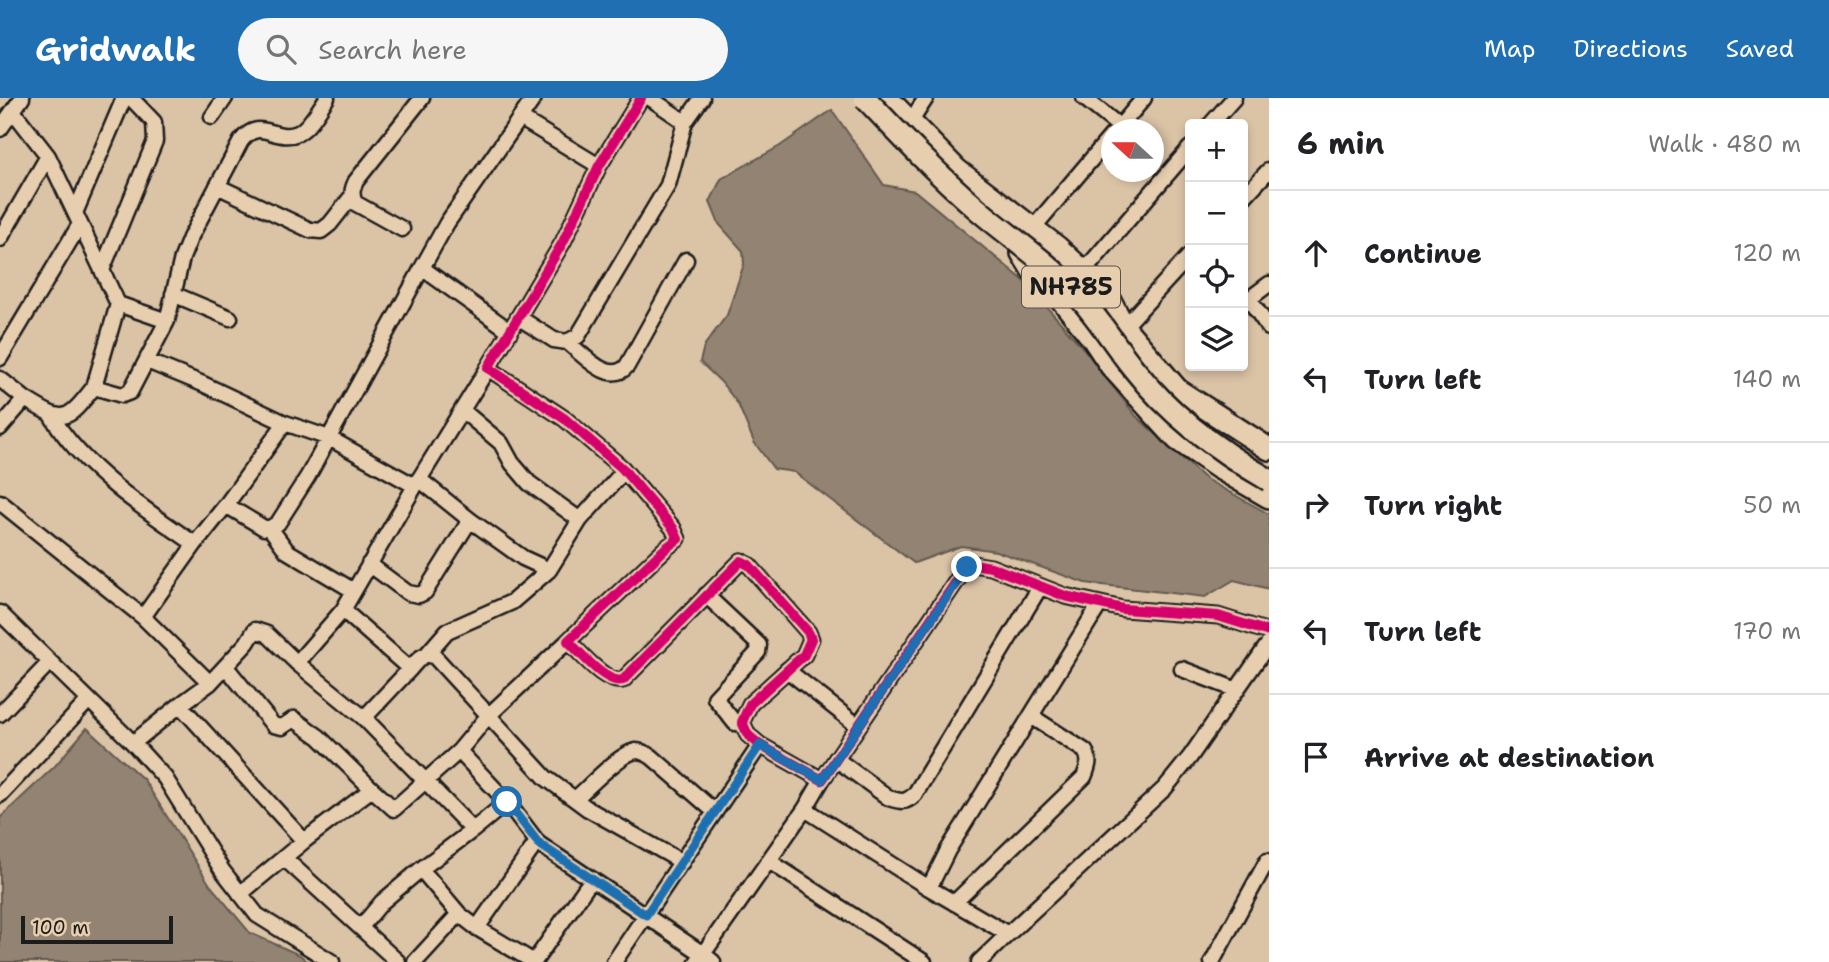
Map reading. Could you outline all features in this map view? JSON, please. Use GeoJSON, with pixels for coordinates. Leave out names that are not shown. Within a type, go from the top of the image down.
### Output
{"type":"FeatureCollection","features":[{"type":"Feature","properties":{"kind":"highway","name":"NH785"},"geometry":{"type":"LineString","coordinates":[[862,98],[938,174],[1072,288],[1171,412],[1211,443],[1269,480]]}},
{"type":"Feature","properties":{"kind":"highway","name":"NH785"},"geometry":{"type":"LineString","coordinates":[[883,98],[962,182],[1068,271],[1094,299],[1174,399],[1232,443],[1269,464]]}},
{"type":"Feature","properties":{"kind":"highway"},"geometry":{"type":"LineString","coordinates":[[1023,253],[1036,276],[1061,299],[1111,366],[1177,439],[1219,468],[1269,497]]}},
{"type":"Feature","properties":{"kind":"highway"},"geometry":{"type":"LineString","coordinates":[[1179,391],[1269,449]]}},
{"type":"Feature","properties":{"kind":"main road"},"geometry":{"type":"LineString","coordinates":[[862,98],[927,168],[982,220],[1065,291],[1161,410],[1190,437],[1269,489]]}},
{"type":"Feature","properties":{"kind":"main road"},"geometry":{"type":"LineString","coordinates":[[889,98],[958,169],[1085,270],[1110,297],[1124,322],[1185,398],[1269,455]]}},
{"type":"Feature","properties":{"kind":"street"},"geometry":{"type":"LineString","coordinates":[[0,358],[77,218],[124,98]]}},
{"type":"Feature","properties":{"kind":"street"},"geometry":{"type":"LineString","coordinates":[[102,270],[155,141],[154,122],[131,98]]}},
{"type":"Feature","properties":{"kind":"street"},"geometry":{"type":"LineString","coordinates":[[212,117],[225,98]]}},
{"type":"Feature","properties":{"kind":"street"},"geometry":{"type":"LineString","coordinates":[[94,387],[122,395],[130,392],[167,321],[190,238],[248,132],[259,129],[290,135],[299,132],[306,127],[327,98]]}},
{"type":"Feature","properties":{"kind":"street"},"geometry":{"type":"LineString","coordinates":[[217,186],[310,230],[321,231],[352,196],[356,181],[422,98]]}},
{"type":"Feature","properties":{"kind":"street"},"geometry":{"type":"LineString","coordinates":[[270,528],[278,523],[284,514],[447,223],[534,98]]}},
{"type":"Feature","properties":{"kind":"street"},"geometry":{"type":"LineString","coordinates":[[297,663],[343,610],[563,242],[599,166],[641,98]]}},
{"type":"Feature","properties":{"kind":"street"},"geometry":{"type":"LineString","coordinates":[[650,98],[685,122]]}},
{"type":"Feature","properties":{"kind":"street"},"geometry":{"type":"LineString","coordinates":[[568,342],[578,335],[668,185],[685,122],[702,98]]}},
{"type":"Feature","properties":{"kind":"street"},"geometry":{"type":"LineString","coordinates":[[900,140],[926,98]]}},
{"type":"Feature","properties":{"kind":"street"},"geometry":{"type":"LineString","coordinates":[[1084,98],[1105,119]]}},
{"type":"Feature","properties":{"kind":"street"},"geometry":{"type":"LineString","coordinates":[[1126,119],[1144,98]]}},
{"type":"Feature","properties":{"kind":"street"},"geometry":{"type":"LineString","coordinates":[[1215,119],[1234,98]]}},
{"type":"Feature","properties":{"kind":"street"},"geometry":{"type":"LineString","coordinates":[[0,129],[18,104],[48,156],[118,304],[94,387],[69,415],[61,418],[51,415],[0,379]]}},
{"type":"Feature","properties":{"kind":"street"},"geometry":{"type":"LineString","coordinates":[[520,118],[599,166]]}},
{"type":"Feature","properties":{"kind":"street"},"geometry":{"type":"LineString","coordinates":[[1034,227],[1101,148]]}},
{"type":"Feature","properties":{"kind":"street"},"geometry":{"type":"LineString","coordinates":[[1085,270],[1185,154]]}},
{"type":"Feature","properties":{"kind":"street"},"geometry":{"type":"LineString","coordinates":[[0,239],[48,156]]}},
{"type":"Feature","properties":{"kind":"street"},"geometry":{"type":"LineString","coordinates":[[1248,193],[1268,171]]}},
{"type":"Feature","properties":{"kind":"street"},"geometry":{"type":"LineString","coordinates":[[352,196],[355,203],[402,229]]}},
{"type":"Feature","properties":{"kind":"street"},"geometry":{"type":"LineString","coordinates":[[518,317],[554,340],[568,342],[606,372],[621,373],[686,260]]}},
{"type":"Feature","properties":{"kind":"street"},"geometry":{"type":"LineString","coordinates":[[1124,322],[1185,260]]}},
{"type":"Feature","properties":{"kind":"street"},"geometry":{"type":"LineString","coordinates":[[422,268],[510,331]]}},
{"type":"Feature","properties":{"kind":"street"},"geometry":{"type":"LineString","coordinates":[[1248,300],[1269,284]]}},
{"type":"Feature","properties":{"kind":"street"},"geometry":{"type":"LineString","coordinates":[[173,294],[230,318]]}},
{"type":"Feature","properties":{"kind":"street"},"geometry":{"type":"LineString","coordinates":[[118,304],[167,321]]}},
{"type":"Feature","properties":{"kind":"street"},"geometry":{"type":"LineString","coordinates":[[1248,304],[1269,328]]}},
{"type":"Feature","properties":{"kind":"street"},"geometry":{"type":"LineString","coordinates":[[147,361],[285,423],[328,438],[417,483],[523,558],[549,570]]}},
{"type":"Feature","properties":{"kind":"street"},"geometry":{"type":"LineString","coordinates":[[226,667],[274,725],[282,727],[294,719],[319,737],[394,809],[459,751],[488,716],[678,539],[673,528],[624,471],[565,419],[488,368]]}},
{"type":"Feature","properties":{"kind":"street"},"geometry":{"type":"LineString","coordinates":[[0,429],[25,399]]}},
{"type":"Feature","properties":{"kind":"street"},"geometry":{"type":"LineString","coordinates":[[462,410],[501,443],[512,463],[529,483],[580,520]]}},
{"type":"Feature","properties":{"kind":"street"},"geometry":{"type":"LineString","coordinates":[[51,415],[63,436],[77,452],[156,518],[195,544]]}},
{"type":"Feature","properties":{"kind":"street"},"geometry":{"type":"LineString","coordinates":[[143,617],[285,423]]}},
{"type":"Feature","properties":{"kind":"street"},"geometry":{"type":"LineString","coordinates":[[364,718],[447,631],[512,602],[549,570],[580,520],[624,471]]}},
{"type":"Feature","properties":{"kind":"street"},"geometry":{"type":"LineString","coordinates":[[0,502],[143,617],[210,683]]}},
{"type":"Feature","properties":{"kind":"street"},"geometry":{"type":"LineString","coordinates":[[226,505],[254,524],[270,528],[287,551],[354,591]]}},
{"type":"Feature","properties":{"kind":"street"},"geometry":{"type":"LineString","coordinates":[[369,564],[408,593],[419,595],[425,592],[470,520]]}},
{"type":"Feature","properties":{"kind":"street"},"geometry":{"type":"LineString","coordinates":[[568,642],[611,680],[623,680],[741,561],[749,565],[808,632],[811,639],[804,655],[750,704],[742,722],[748,735],[760,745],[822,780]]}},
{"type":"Feature","properties":{"kind":"street"},"geometry":{"type":"LineString","coordinates":[[459,751],[507,802],[537,842],[646,915],[704,959],[967,567],[980,563],[1065,596],[1123,609],[1218,615],[1269,632]]}},
{"type":"Feature","properties":{"kind":"street"},"geometry":{"type":"LineString","coordinates":[[836,759],[890,798],[897,801],[909,800],[1040,587]]}},
{"type":"Feature","properties":{"kind":"street"},"geometry":{"type":"LineString","coordinates":[[706,595],[759,645],[758,652],[715,698],[735,723],[742,722]]}},
{"type":"Feature","properties":{"kind":"street"},"geometry":{"type":"LineString","coordinates":[[929,888],[948,850],[1100,604]]}},
{"type":"Feature","properties":{"kind":"street"},"geometry":{"type":"LineString","coordinates":[[343,610],[410,669]]}},
{"type":"Feature","properties":{"kind":"street"},"geometry":{"type":"LineString","coordinates":[[0,613],[133,743],[165,778],[222,870],[257,915],[332,962]]}},
{"type":"Feature","properties":{"kind":"street"},"geometry":{"type":"LineString","coordinates":[[133,743],[210,683],[255,630],[267,634],[297,663],[364,718],[473,830]]}},
{"type":"Feature","properties":{"kind":"street"},"geometry":{"type":"LineString","coordinates":[[979,962],[1165,788],[1269,643]]}},
{"type":"Feature","properties":{"kind":"street"},"geometry":{"type":"LineString","coordinates":[[427,654],[435,657],[546,778],[588,809],[682,862]]}},
{"type":"Feature","properties":{"kind":"street"},"geometry":{"type":"LineString","coordinates":[[0,714],[50,662]]}},
{"type":"Feature","properties":{"kind":"street"},"geometry":{"type":"LineString","coordinates":[[1182,669],[1237,690]]}},
{"type":"Feature","properties":{"kind":"street"},"geometry":{"type":"LineString","coordinates":[[787,670],[858,726]]}},
{"type":"Feature","properties":{"kind":"street"},"geometry":{"type":"LineString","coordinates":[[0,795],[89,700]]}},
{"type":"Feature","properties":{"kind":"street"},"geometry":{"type":"LineString","coordinates":[[180,705],[304,841]]}},
{"type":"Feature","properties":{"kind":"street"},"geometry":{"type":"LineString","coordinates":[[954,903],[1038,818],[1084,777],[1088,757],[1084,751],[1031,716]]}},
{"type":"Feature","properties":{"kind":"street"},"geometry":{"type":"LineString","coordinates":[[614,962],[760,745]]}},
{"type":"Feature","properties":{"kind":"street"},"geometry":{"type":"LineString","coordinates":[[575,799],[634,751],[652,757],[716,812]]}},
{"type":"Feature","properties":{"kind":"street"},"geometry":{"type":"LineString","coordinates":[[240,894],[372,789]]}},
{"type":"Feature","properties":{"kind":"street"},"geometry":{"type":"LineString","coordinates":[[361,927],[382,902],[507,802]]}},
{"type":"Feature","properties":{"kind":"street"},"geometry":{"type":"LineString","coordinates":[[805,809],[929,888],[1008,934]]}},
{"type":"Feature","properties":{"kind":"street"},"geometry":{"type":"LineString","coordinates":[[477,928],[537,842]]}},
{"type":"Feature","properties":{"kind":"street"},"geometry":{"type":"LineString","coordinates":[[284,858],[398,962]]}},
{"type":"Feature","properties":{"kind":"street"},"geometry":{"type":"LineString","coordinates":[[769,861],[924,962]]}},
{"type":"Feature","properties":{"kind":"street"},"geometry":{"type":"LineString","coordinates":[[1212,962],[1267,861]]}},
{"type":"Feature","properties":{"kind":"street"},"geometry":{"type":"LineString","coordinates":[[421,869],[459,914],[534,962],[592,879]]}},
{"type":"Feature","properties":{"kind":"street"},"geometry":{"type":"LineString","coordinates":[[415,962],[459,914]]}},
{"type":"Feature","properties":{"kind":"shaded area"},"geometry":{"type":"Polygon","coordinates":[[[832,110],[884,185],[915,191],[1022,279],[1084,349],[1136,416],[1204,478],[1269,514],[1269,589],[1234,580],[1205,597],[1085,583],[996,551],[961,546],[914,563],[794,472],[774,469],[754,442],[738,404],[721,382],[700,362],[704,346],[727,315],[744,264],[743,251],[719,224],[710,202],[721,179],[780,146],[832,110]]]}},
{"type":"Feature","properties":{"kind":"shaded area"},"geometry":{"type":"Polygon","coordinates":[[[87,728],[144,780],[210,885],[250,933],[300,955],[308,962],[0,962],[0,818],[55,766],[87,728]]]}},
{"type":"Feature","properties":{"kind":"cycle path"},"geometry":{"type":"LineString","coordinates":[[641,98],[599,166],[563,242],[488,368],[565,419],[622,468],[673,528],[678,539],[568,641],[594,667],[609,678],[623,680],[741,561],[749,565],[808,632],[811,639],[804,655],[750,704],[742,722],[748,735],[760,745],[822,780],[962,573],[973,564],[991,567],[1065,596],[1123,609],[1218,616],[1269,632]]}},
{"type":"Feature","properties":{"kind":"route"},"geometry":{"type":"LineString","coordinates":[[507,802],[539,844],[646,915],[760,745],[822,780],[967,567]]}}]}
